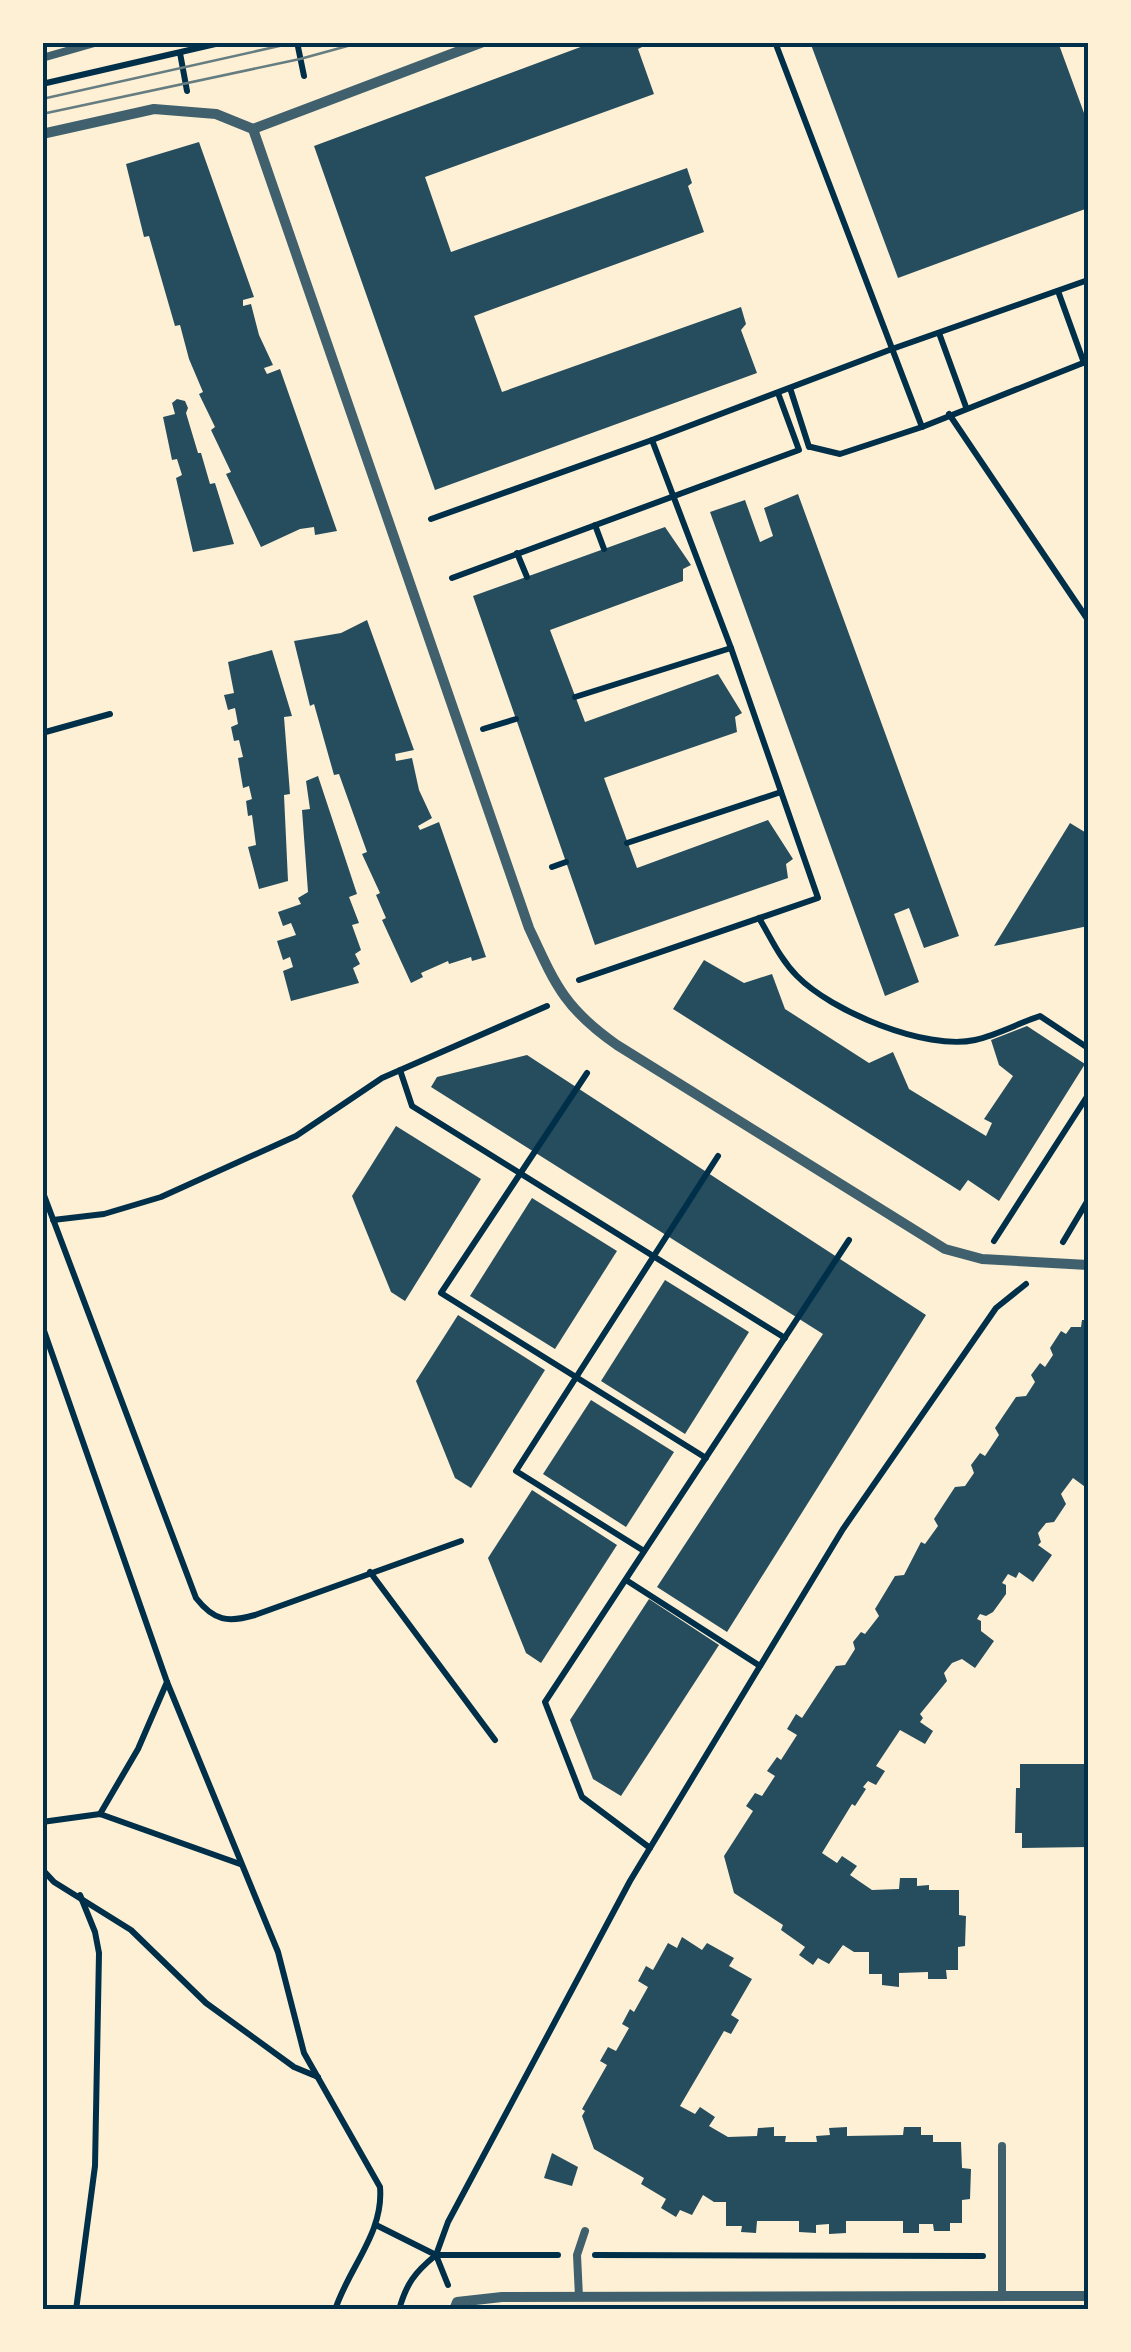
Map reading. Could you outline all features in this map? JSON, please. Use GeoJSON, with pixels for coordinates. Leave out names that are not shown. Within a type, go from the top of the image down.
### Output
{"type":"FeatureCollection","features":[{"type":"Feature","properties":{"kind":"street"},"geometry":{"type":"LineString","coordinates":[[42,134],[154,109],[216,114],[253,129],[484,42]]}},
{"type":"Feature","properties":{"kind":"street"},"geometry":{"type":"LineString","coordinates":[[253,129],[529,928],[557,987],[584,1022],[617,1046],[945,1249],[982,1260],[1088,1265]]}},
{"type":"Feature","properties":{"kind":"street"},"geometry":{"type":"LineString","coordinates":[[456,2306],[502,2296],[1088,2296]]}},
{"type":"Feature","properties":{"kind":"lane"},"geometry":{"type":"LineString","coordinates":[[42,58],[98,42]]}},
{"type":"Feature","properties":{"kind":"lane"},"geometry":{"type":"LineString","coordinates":[[1002,2146],[1002,2296]]}},
{"type":"Feature","properties":{"kind":"lane"},"geometry":{"type":"LineString","coordinates":[[579,2296],[578,2255],[586,2231]]}},
{"type":"Feature","properties":{"kind":"path"},"geometry":{"type":"LineString","coordinates":[[42,84],[224,42]]}},
{"type":"Feature","properties":{"kind":"path"},"geometry":{"type":"LineString","coordinates":[[297,42],[304,76]]}},
{"type":"Feature","properties":{"kind":"path"},"geometry":{"type":"LineString","coordinates":[[776,42],[922,427]]}},
{"type":"Feature","properties":{"kind":"path"},"geometry":{"type":"LineString","coordinates":[[431,519],[1088,280]]}},
{"type":"Feature","properties":{"kind":"path"},"geometry":{"type":"LineString","coordinates":[[452,578],[799,450],[811,446],[840,454],[922,427],[1086,362],[1058,291]]}},
{"type":"Feature","properties":{"kind":"path"},"geometry":{"type":"LineString","coordinates":[[940,333],[966,407]]}},
{"type":"Feature","properties":{"kind":"path"},"geometry":{"type":"LineString","coordinates":[[790,388],[811,446]]}},
{"type":"Feature","properties":{"kind":"path"},"geometry":{"type":"LineString","coordinates":[[778,393],[799,450]]}},
{"type":"Feature","properties":{"kind":"path"},"geometry":{"type":"LineString","coordinates":[[949,414],[1088,620]]}},
{"type":"Feature","properties":{"kind":"path"},"geometry":{"type":"LineString","coordinates":[[557,987],[818,898],[731,648],[652,440]]}},
{"type":"Feature","properties":{"kind":"path"},"geometry":{"type":"LineString","coordinates":[[595,524],[604,549]]}},
{"type":"Feature","properties":{"kind":"path"},"geometry":{"type":"LineString","coordinates":[[517,553],[527,577]]}},
{"type":"Feature","properties":{"kind":"path"},"geometry":{"type":"LineString","coordinates":[[576,697],[731,648]]}},
{"type":"Feature","properties":{"kind":"path"},"geometry":{"type":"LineString","coordinates":[[42,733],[110,714]]}},
{"type":"Feature","properties":{"kind":"path"},"geometry":{"type":"LineString","coordinates":[[462,735],[516,719]]}},
{"type":"Feature","properties":{"kind":"path"},"geometry":{"type":"LineString","coordinates":[[627,842],[781,792]]}},
{"type":"Feature","properties":{"kind":"path"},"geometry":{"type":"LineString","coordinates":[[552,867],[566,862]]}},
{"type":"Feature","properties":{"kind":"path"},"geometry":{"type":"LineString","coordinates":[[760,918],[781,958],[800,979],[868,1022],[932,1038],[972,1041],[1040,1016],[1088,1048]]}},
{"type":"Feature","properties":{"kind":"path"},"geometry":{"type":"LineString","coordinates":[[54,1220],[104,1214],[161,1197],[296,1136],[382,1078],[548,1006]]}},
{"type":"Feature","properties":{"kind":"path"},"geometry":{"type":"LineString","coordinates":[[400,1070],[412,1106],[785,1338]]}},
{"type":"Feature","properties":{"kind":"path"},"geometry":{"type":"LineString","coordinates":[[587,1074],[441,1293],[706,1458]]}},
{"type":"Feature","properties":{"kind":"path"},"geometry":{"type":"LineString","coordinates":[[982,1260],[1088,1095]]}},
{"type":"Feature","properties":{"kind":"path"},"geometry":{"type":"LineString","coordinates":[[644,1551],[516,1471],[718,1156]]}},
{"type":"Feature","properties":{"kind":"path"},"geometry":{"type":"LineString","coordinates":[[42,1190],[196,1598],[210,1616],[232,1622],[461,1541]]}},
{"type":"Feature","properties":{"kind":"path"},"geometry":{"type":"LineString","coordinates":[[399,2310],[414,2272],[436,2255],[448,2222],[650,1848],[842,1529],[996,1308],[1050,1264],[1088,1200]]}},
{"type":"Feature","properties":{"kind":"path"},"geometry":{"type":"LineString","coordinates":[[650,1848],[582,1798],[545,1702],[849,1240]]}},
{"type":"Feature","properties":{"kind":"path"},"geometry":{"type":"LineString","coordinates":[[42,1325],[167,1682],[278,1952],[304,2054],[380,2187],[382,2204],[376,2225],[335,2310]]}},
{"type":"Feature","properties":{"kind":"path"},"geometry":{"type":"LineString","coordinates":[[370,1572],[495,1740]]}},
{"type":"Feature","properties":{"kind":"path"},"geometry":{"type":"LineString","coordinates":[[626,1580],[760,1666]]}},
{"type":"Feature","properties":{"kind":"path"},"geometry":{"type":"LineString","coordinates":[[100,1814],[138,1749],[167,1682]]}},
{"type":"Feature","properties":{"kind":"path"},"geometry":{"type":"LineString","coordinates":[[42,1822],[100,1814],[241,1865]]}},
{"type":"Feature","properties":{"kind":"path"},"geometry":{"type":"LineString","coordinates":[[42,1868],[54,1882],[131,1930],[206,2003],[294,2067],[318,2077]]}},
{"type":"Feature","properties":{"kind":"path"},"geometry":{"type":"LineString","coordinates":[[76,2310],[98,2114],[99,1953],[80,1895]]}},
{"type":"Feature","properties":{"kind":"path"},"geometry":{"type":"LineString","coordinates":[[376,2225],[436,2255],[1001,2256]]}},
{"type":"Feature","properties":{"kind":"path"},"geometry":{"type":"LineString","coordinates":[[436,2255],[456,2306]]}},
{"type":"Feature","properties":{"kind":"building"},"geometry":{"type":"Polygon","coordinates":[[[594,42],[643,42],[644,46],[638,49],[654,94],[425,177],[451,252],[687,168],[692,183],[688,186],[704,232],[474,316],[502,392],[741,307],[746,324],[741,330],[757,373],[435,490],[314,146],[594,42]]]}},
{"type":"Feature","properties":{"kind":"building"},"geometry":{"type":"Polygon","coordinates":[[[810,42],[1058,42],[1084,113],[1088,111],[1088,208],[898,278],[810,42]]]}},
{"type":"Feature","properties":{"kind":"building"},"geometry":{"type":"Polygon","coordinates":[[[199,142],[254,297],[243,300],[243,306],[251,304],[273,365],[264,368],[267,374],[280,369],[337,531],[315,535],[314,527],[300,529],[261,547],[226,474],[231,472],[211,430],[215,427],[199,394],[203,392],[180,325],[175,326],[149,236],[144,237],[126,164],[199,142]]]}},
{"type":"Feature","properties":{"kind":"building"},"geometry":{"type":"Polygon","coordinates":[[[177,399],[185,401],[188,408],[186,413],[198,453],[210,484],[215,483],[234,544],[193,552],[176,478],[182,475],[177,459],[172,460],[163,417],[175,414],[172,403],[177,399]]]}},
{"type":"Feature","properties":{"kind":"building"},"geometry":{"type":"Polygon","coordinates":[[[798,494],[959,936],[924,948],[909,908],[894,914],[919,982],[885,996],[710,512],[745,500],[760,542],[773,536],[764,508],[798,494]]]}},
{"type":"Feature","properties":{"kind":"building"},"geometry":{"type":"Polygon","coordinates":[[[665,527],[691,565],[683,569],[683,581],[550,630],[585,722],[718,674],[742,713],[735,717],[737,732],[604,778],[637,868],[768,820],[793,859],[786,864],[788,878],[595,945],[473,596],[665,527]]]}},
{"type":"Feature","properties":{"kind":"building"},"geometry":{"type":"Polygon","coordinates":[[[367,620],[414,750],[395,754],[396,761],[412,758],[419,790],[432,818],[418,826],[420,830],[439,822],[486,957],[449,964],[448,961],[421,973],[423,977],[411,983],[382,920],[386,918],[376,895],[380,893],[362,854],[367,852],[339,774],[334,775],[314,704],[310,706],[294,641],[341,633],[367,620]]]}},
{"type":"Feature","properties":{"kind":"building"},"geometry":{"type":"Polygon","coordinates":[[[272,650],[292,716],[284,717],[290,794],[284,795],[288,881],[259,889],[248,847],[256,845],[246,801],[252,799],[249,786],[243,788],[238,758],[243,757],[231,727],[238,724],[235,708],[228,710],[224,695],[234,693],[228,662],[272,650]]]}},
{"type":"Feature","properties":{"kind":"building"},"geometry":{"type":"Polygon","coordinates":[[[318,776],[357,894],[349,897],[359,923],[352,925],[361,950],[355,954],[360,964],[353,968],[359,983],[291,1001],[283,971],[293,967],[290,957],[283,960],[277,941],[296,935],[291,923],[283,926],[278,912],[301,904],[298,898],[308,892],[302,810],[310,809],[306,781],[318,776]]]}},
{"type":"Feature","properties":{"kind":"building"},"geometry":{"type":"Polygon","coordinates":[[[1070,823],[1088,834],[1088,926],[994,946],[1070,823]]]}},
{"type":"Feature","properties":{"kind":"building"},"geometry":{"type":"Polygon","coordinates":[[[704,960],[744,983],[772,974],[785,1009],[869,1063],[893,1052],[909,1089],[986,1136],[992,1123],[984,1119],[1013,1076],[999,1065],[991,1040],[1027,1026],[1085,1064],[999,1201],[968,1180],[960,1191],[673,1009],[704,960]]]}},
{"type":"Feature","properties":{"kind":"building"},"geometry":{"type":"Polygon","coordinates":[[[527,1055],[926,1315],[727,1632],[657,1587],[823,1334],[431,1087],[437,1077],[527,1055]]]}},
{"type":"Feature","properties":{"kind":"building"},"geometry":{"type":"Polygon","coordinates":[[[396,1126],[481,1179],[405,1301],[391,1292],[352,1196],[396,1126]]]}},
{"type":"Feature","properties":{"kind":"building"},"geometry":{"type":"Polygon","coordinates":[[[532,1198],[617,1251],[555,1349],[470,1296],[532,1198]]]}},
{"type":"Feature","properties":{"kind":"building"},"geometry":{"type":"Polygon","coordinates":[[[665,1280],[749,1332],[685,1434],[601,1381],[665,1280]]]}},
{"type":"Feature","properties":{"kind":"building"},"geometry":{"type":"Polygon","coordinates":[[[458,1315],[545,1370],[471,1488],[455,1478],[416,1381],[458,1315]]]}},
{"type":"Feature","properties":{"kind":"building"},"geometry":{"type":"Polygon","coordinates":[[[1082,1320],[1088,1320],[1088,1489],[1073,1478],[1061,1494],[1066,1504],[1054,1522],[1046,1523],[1038,1533],[1038,1545],[1052,1555],[1033,1582],[1019,1572],[1016,1578],[1008,1574],[1002,1583],[1006,1585],[1006,1594],[993,1612],[980,1614],[977,1619],[981,1621],[981,1631],[994,1641],[975,1668],[962,1659],[944,1673],[947,1681],[920,1714],[920,1722],[933,1731],[925,1744],[900,1730],[876,1766],[885,1771],[876,1785],[868,1781],[863,1787],[866,1789],[855,1806],[852,1804],[822,1853],[837,1863],[842,1856],[857,1866],[850,1875],[872,1890],[899,1889],[900,1878],[917,1878],[917,1886],[929,1885],[929,1890],[959,1890],[959,1915],[966,1916],[965,1946],[958,1947],[958,1970],[946,1970],[947,1979],[928,1979],[928,1972],[899,1973],[899,1987],[882,1985],[882,1974],[869,1974],[869,1952],[854,1952],[843,1945],[829,1964],[818,1958],[813,1965],[799,1955],[805,1947],[781,1930],[783,1925],[734,1893],[724,1856],[753,1811],[746,1806],[755,1793],[762,1796],[775,1776],[767,1771],[777,1757],[781,1760],[797,1735],[787,1729],[796,1714],[802,1718],[836,1666],[845,1665],[855,1649],[853,1642],[879,1616],[875,1609],[895,1576],[904,1575],[921,1542],[925,1544],[938,1526],[934,1519],[955,1487],[965,1486],[974,1473],[971,1465],[980,1453],[985,1456],[999,1435],[995,1428],[1016,1397],[1026,1396],[1035,1382],[1031,1375],[1040,1363],[1045,1367],[1053,1355],[1050,1348],[1061,1331],[1066,1334],[1071,1327],[1081,1327],[1082,1320]]]}},
{"type":"Feature","properties":{"kind":"building"},"geometry":{"type":"Polygon","coordinates":[[[591,1400],[674,1452],[626,1527],[543,1474],[591,1400]]]}},
{"type":"Feature","properties":{"kind":"building"},"geometry":{"type":"Polygon","coordinates":[[[532,1490],[617,1545],[541,1663],[526,1653],[488,1558],[532,1490]]]}},
{"type":"Feature","properties":{"kind":"building"},"geometry":{"type":"Polygon","coordinates":[[[649,1599],[719,1645],[621,1796],[593,1779],[570,1720],[649,1599]]]}},
{"type":"Feature","properties":{"kind":"building"},"geometry":{"type":"Polygon","coordinates":[[[1020,1764],[1088,1764],[1088,1847],[1022,1848],[1022,1833],[1015,1833],[1020,1764]]]}},
{"type":"Feature","properties":{"kind":"building"},"geometry":{"type":"Polygon","coordinates":[[[682,1937],[702,1950],[707,1943],[734,1958],[729,1966],[752,1979],[731,2015],[739,2020],[731,2034],[724,2031],[680,2106],[695,2114],[700,2107],[715,2117],[709,2126],[728,2137],[757,2136],[758,2128],[774,2127],[774,2136],[786,2136],[785,2142],[817,2142],[816,2136],[830,2135],[829,2128],[847,2127],[847,2136],[903,2135],[904,2127],[921,2127],[921,2135],[933,2135],[933,2142],[961,2142],[962,2168],[971,2169],[970,2199],[962,2200],[962,2223],[950,2223],[950,2231],[934,2231],[933,2224],[919,2224],[919,2233],[903,2233],[903,2221],[846,2221],[846,2233],[829,2234],[829,2224],[816,2225],[816,2233],[799,2232],[799,2221],[757,2221],[756,2233],[741,2232],[742,2226],[726,2226],[726,2202],[714,2202],[703,2195],[692,2215],[680,2210],[676,2217],[661,2208],[666,2199],[641,2184],[644,2178],[594,2149],[582,2109],[607,2065],[600,2061],[608,2047],[616,2051],[629,2028],[622,2024],[648,1987],[638,1981],[646,1966],[653,1970],[668,1943],[677,1948],[682,1937]]]}},
{"type":"Feature","properties":{"kind":"building"},"geometry":{"type":"Polygon","coordinates":[[[552,2153],[578,2167],[572,2186],[544,2178],[552,2153]]]}},
{"type":"Feature","properties":{"kind":"tram line"},"geometry":{"type":"LineString","coordinates":[[42,99],[297,42]]}},
{"type":"Feature","properties":{"kind":"tram line"},"geometry":{"type":"LineString","coordinates":[[42,114],[362,42]]}}]}
